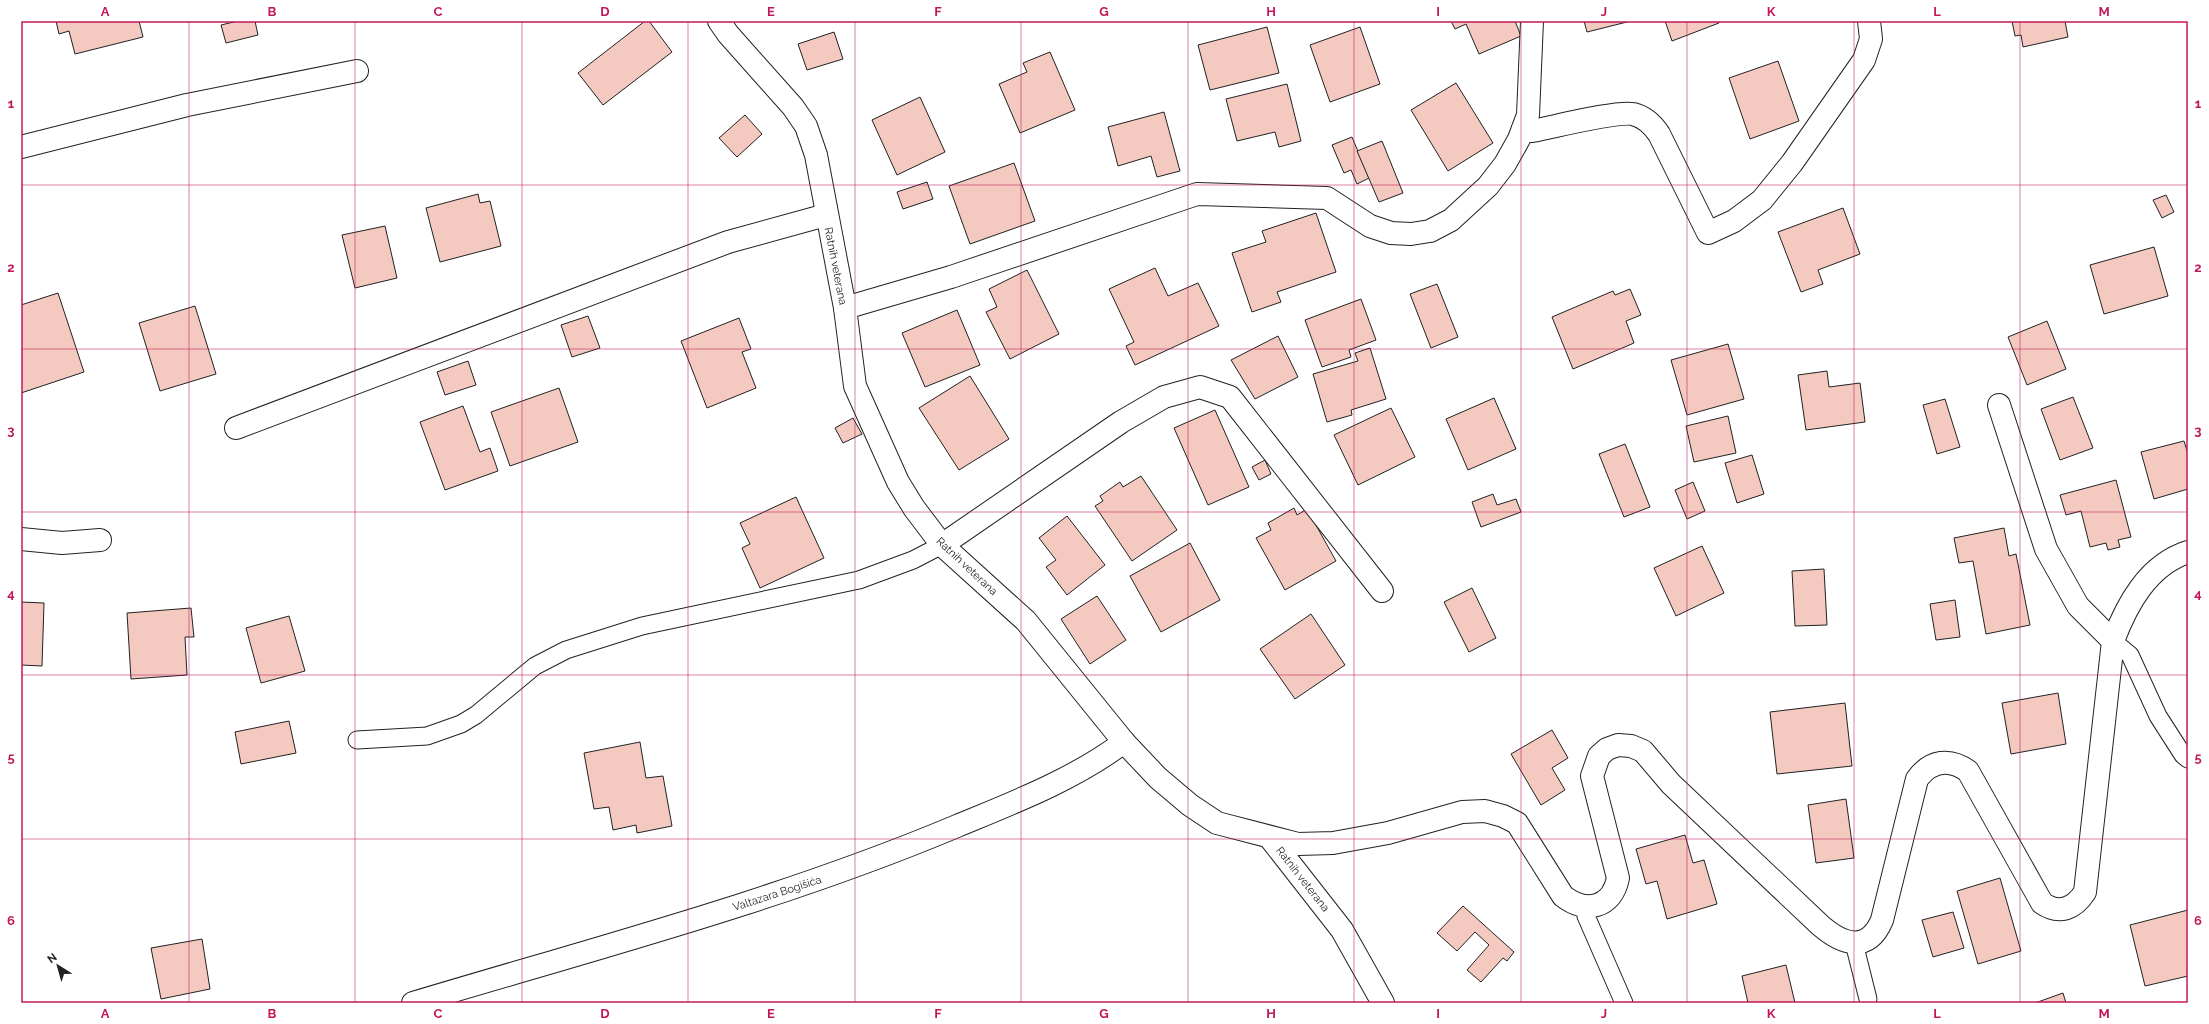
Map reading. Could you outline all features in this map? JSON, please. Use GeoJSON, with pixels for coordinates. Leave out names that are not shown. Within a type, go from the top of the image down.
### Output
{"type":"FeatureCollection","features":[{"type":"Feature","properties":{"kind":"street","name":"Ratnih veterana"},"geometry":{"type":"LineString","coordinates":[[719,21],[728,34],[794,107],[806,126],[816,155],[826,215],[845,308],[855,386],[898,482],[914,508],[942,545],[1026,621],[1124,742],[1158,778],[1190,805],[1216,823],[1270,838],[1342,930],[1384,1003]]}},
{"type":"Feature","properties":{"kind":"street"},"geometry":{"type":"LineString","coordinates":[[845,308],[951,277],[1197,194],[1327,198],[1370,226],[1391,233],[1411,234],[1430,231],[1451,220],[1488,186],[1505,164],[1523,130],[1528,115],[1532,21]]}},
{"type":"Feature","properties":{"kind":"street"},"geometry":{"type":"LineString","coordinates":[[1523,130],[1532,131],[1623,114],[1644,118],[1659,134],[1708,233],[1734,221],[1762,200],[1792,163],[1864,60],[1871,39],[1870,21]]}},
{"type":"Feature","properties":{"kind":"street"},"geometry":{"type":"LineString","coordinates":[[21,147],[186,105],[357,71]]}},
{"type":"Feature","properties":{"kind":"street"},"geometry":{"type":"LineString","coordinates":[[236,428],[728,242],[826,215]]}},
{"type":"Feature","properties":{"kind":"street"},"geometry":{"type":"LineString","coordinates":[[942,545],[1121,422],[1164,397],[1200,387],[1230,397],[1382,591]]}},
{"type":"Feature","properties":{"kind":"street"},"geometry":{"type":"LineString","coordinates":[[1999,405],[2046,548],[2078,606],[2113,641]]}},
{"type":"Feature","properties":{"kind":"street"},"geometry":{"type":"LineString","coordinates":[[21,539],[62,543],[100,540]]}},
{"type":"Feature","properties":{"kind":"street"},"geometry":{"type":"LineString","coordinates":[[1270,838],[1298,844],[1333,843],[1388,833],[1462,812],[1485,811],[1503,816],[1517,823],[1563,896],[1573,904],[1585,907],[1597,906],[1607,899],[1616,888],[1618,878],[1594,788],[1592,776],[1594,765],[1599,756],[1607,749],[1618,745],[1631,746],[1643,751],[1671,784],[1820,925],[1835,937],[1854,943],[1864,941],[1879,928],[1914,787],[1922,772],[1931,766],[1942,762],[1960,765],[1968,771],[2042,903],[2050,908],[2059,910],[2069,908],[2079,902],[2085,892],[2113,641],[2124,612],[2134,596],[2151,575],[2167,563],[2188,552]]}},
{"type":"Feature","properties":{"kind":"street","name":"Valtazara Bogišića"},"geometry":{"type":"LineString","coordinates":[[413,1003],[780,893],[908,847],[1072,776],[1103,758],[1124,742]]}},
{"type":"Feature","properties":{"kind":"lane"},"geometry":{"type":"LineString","coordinates":[[357,740],[427,736],[461,724],[476,715],[536,666],[566,650],[642,626],[859,580],[914,560],[942,545]]}},
{"type":"Feature","properties":{"kind":"lane"},"geometry":{"type":"LineString","coordinates":[[2113,641],[2130,655],[2158,716],[2183,754],[2188,759]]}},
{"type":"Feature","properties":{"kind":"lane"},"geometry":{"type":"LineString","coordinates":[[1585,907],[1586,916],[1624,1003]]}},
{"type":"Feature","properties":{"kind":"lane"},"geometry":{"type":"LineString","coordinates":[[1854,943],[1868,999]]}},
{"type":"Feature","properties":{"kind":"building"},"geometry":{"type":"Polygon","coordinates":[[[56,21],[139,21],[143,37],[75,54],[69,31],[59,34],[56,21]]]}},
{"type":"Feature","properties":{"kind":"building"},"geometry":{"type":"Polygon","coordinates":[[[238,21],[255,21],[258,35],[226,43],[221,25],[238,21]]]}},
{"type":"Feature","properties":{"kind":"building"},"geometry":{"type":"Polygon","coordinates":[[[645,21],[649,21],[672,52],[603,105],[578,73],[645,21]]]}},
{"type":"Feature","properties":{"kind":"building"},"geometry":{"type":"Polygon","coordinates":[[[1451,21],[1515,21],[1521,36],[1479,54],[1466,24],[1455,29],[1451,21]]]}},
{"type":"Feature","properties":{"kind":"building"},"geometry":{"type":"Polygon","coordinates":[[[1584,21],[1631,21],[1587,32],[1584,21]]]}},
{"type":"Feature","properties":{"kind":"building"},"geometry":{"type":"Polygon","coordinates":[[[1665,21],[1719,21],[1719,23],[1672,41],[1665,21]]]}},
{"type":"Feature","properties":{"kind":"building"},"geometry":{"type":"Polygon","coordinates":[[[2012,21],[2065,21],[2068,37],[2023,47],[2021,35],[2015,36],[2012,21]]]}},
{"type":"Feature","properties":{"kind":"building"},"geometry":{"type":"Polygon","coordinates":[[[1267,27],[1279,73],[1210,90],[1198,45],[1267,27]]]}},
{"type":"Feature","properties":{"kind":"building"},"geometry":{"type":"Polygon","coordinates":[[[1360,27],[1380,84],[1330,102],[1310,45],[1360,27]]]}},
{"type":"Feature","properties":{"kind":"building"},"geometry":{"type":"Polygon","coordinates":[[[834,32],[843,59],[807,70],[798,44],[834,32]]]}},
{"type":"Feature","properties":{"kind":"building"},"geometry":{"type":"Polygon","coordinates":[[[1050,52],[1075,110],[1020,133],[999,84],[1027,72],[1023,63],[1050,52]]]}},
{"type":"Feature","properties":{"kind":"building"},"geometry":{"type":"Polygon","coordinates":[[[1778,61],[1799,121],[1750,139],[1729,78],[1778,61]]]}},
{"type":"Feature","properties":{"kind":"building"},"geometry":{"type":"Polygon","coordinates":[[[1456,83],[1493,143],[1448,171],[1411,110],[1456,83]]]}},
{"type":"Feature","properties":{"kind":"building"},"geometry":{"type":"Polygon","coordinates":[[[1287,84],[1301,141],[1279,147],[1275,132],[1237,141],[1226,99],[1287,84]]]}},
{"type":"Feature","properties":{"kind":"building"},"geometry":{"type":"Polygon","coordinates":[[[920,97],[945,152],[897,175],[872,120],[920,97]]]}},
{"type":"Feature","properties":{"kind":"building"},"geometry":{"type":"Polygon","coordinates":[[[1164,112],[1180,171],[1157,177],[1151,156],[1118,166],[1108,127],[1164,112]]]}},
{"type":"Feature","properties":{"kind":"building"},"geometry":{"type":"Polygon","coordinates":[[[745,115],[762,134],[737,157],[719,138],[745,115]]]}},
{"type":"Feature","properties":{"kind":"building"},"geometry":{"type":"Polygon","coordinates":[[[1352,137],[1369,178],[1357,184],[1351,170],[1344,173],[1332,145],[1352,137]]]}},
{"type":"Feature","properties":{"kind":"building"},"geometry":{"type":"Polygon","coordinates":[[[1382,141],[1403,193],[1379,202],[1357,151],[1382,141]]]}},
{"type":"Feature","properties":{"kind":"building"},"geometry":{"type":"Polygon","coordinates":[[[1014,163],[1035,221],[970,244],[949,186],[1014,163]]]}},
{"type":"Feature","properties":{"kind":"building"},"geometry":{"type":"Polygon","coordinates":[[[927,182],[933,199],[903,209],[897,192],[927,182]]]}},
{"type":"Feature","properties":{"kind":"building"},"geometry":{"type":"Polygon","coordinates":[[[478,194],[480,203],[490,201],[501,246],[440,262],[426,208],[478,194]]]}},
{"type":"Feature","properties":{"kind":"building"},"geometry":{"type":"Polygon","coordinates":[[[2166,195],[2174,212],[2162,218],[2153,200],[2166,195]]]}},
{"type":"Feature","properties":{"kind":"building"},"geometry":{"type":"Polygon","coordinates":[[[1843,208],[1860,254],[1818,270],[1823,284],[1801,292],[1778,232],[1843,208]]]}},
{"type":"Feature","properties":{"kind":"building"},"geometry":{"type":"Polygon","coordinates":[[[1316,213],[1336,272],[1277,292],[1281,302],[1252,312],[1232,253],[1266,242],[1262,231],[1316,213]]]}},
{"type":"Feature","properties":{"kind":"building"},"geometry":{"type":"Polygon","coordinates":[[[385,226],[397,278],[355,288],[342,235],[385,226]]]}},
{"type":"Feature","properties":{"kind":"building"},"geometry":{"type":"Polygon","coordinates":[[[2154,247],[2168,296],[2104,314],[2090,265],[2154,247]]]}},
{"type":"Feature","properties":{"kind":"building"},"geometry":{"type":"Polygon","coordinates":[[[1155,268],[1168,296],[1198,283],[1219,326],[1135,365],[1126,346],[1134,342],[1109,289],[1155,268]]]}},
{"type":"Feature","properties":{"kind":"building"},"geometry":{"type":"Polygon","coordinates":[[[1027,270],[1059,334],[1010,359],[986,312],[997,307],[989,289],[1027,270]]]}},
{"type":"Feature","properties":{"kind":"building"},"geometry":{"type":"Polygon","coordinates":[[[1437,284],[1458,337],[1431,348],[1410,294],[1437,284]]]}},
{"type":"Feature","properties":{"kind":"building"},"geometry":{"type":"Polygon","coordinates":[[[1630,289],[1641,315],[1626,321],[1634,343],[1573,369],[1552,317],[1613,291],[1615,295],[1630,289]]]}},
{"type":"Feature","properties":{"kind":"building"},"geometry":{"type":"Polygon","coordinates":[[[58,293],[84,372],[21,393],[21,305],[58,293]]]}},
{"type":"Feature","properties":{"kind":"building"},"geometry":{"type":"Polygon","coordinates":[[[1361,299],[1376,340],[1349,350],[1351,357],[1322,367],[1305,320],[1361,299]]]}},
{"type":"Feature","properties":{"kind":"building"},"geometry":{"type":"Polygon","coordinates":[[[195,306],[216,374],[160,391],[139,323],[195,306]]]}},
{"type":"Feature","properties":{"kind":"building"},"geometry":{"type":"Polygon","coordinates":[[[957,310],[980,365],[925,387],[902,333],[957,310]]]}},
{"type":"Feature","properties":{"kind":"building"},"geometry":{"type":"Polygon","coordinates":[[[588,316],[600,348],[572,357],[561,325],[588,316]]]}},
{"type":"Feature","properties":{"kind":"building"},"geometry":{"type":"Polygon","coordinates":[[[739,318],[751,349],[742,352],[756,388],[707,408],[681,341],[739,318]]]}},
{"type":"Feature","properties":{"kind":"building"},"geometry":{"type":"Polygon","coordinates":[[[2047,321],[2066,369],[2027,385],[2008,337],[2047,321]]]}},
{"type":"Feature","properties":{"kind":"building"},"geometry":{"type":"Polygon","coordinates":[[[1278,336],[1298,377],[1255,399],[1231,360],[1278,336]]]}},
{"type":"Feature","properties":{"kind":"building"},"geometry":{"type":"Polygon","coordinates":[[[1728,344],[1744,399],[1687,415],[1671,360],[1728,344]]]}},
{"type":"Feature","properties":{"kind":"building"},"geometry":{"type":"Polygon","coordinates":[[[1370,348],[1386,399],[1351,410],[1352,415],[1327,422],[1313,374],[1358,361],[1355,353],[1370,348]]]}},
{"type":"Feature","properties":{"kind":"building"},"geometry":{"type":"Polygon","coordinates":[[[468,361],[476,385],[445,395],[437,372],[468,361]]]}},
{"type":"Feature","properties":{"kind":"building"},"geometry":{"type":"Polygon","coordinates":[[[1827,371],[1829,387],[1860,383],[1865,422],[1806,430],[1798,375],[1827,371]]]}},
{"type":"Feature","properties":{"kind":"building"},"geometry":{"type":"Polygon","coordinates":[[[970,376],[1009,439],[959,470],[919,408],[970,376]]]}},
{"type":"Feature","properties":{"kind":"building"},"geometry":{"type":"Polygon","coordinates":[[[559,388],[578,442],[510,466],[491,412],[559,388]]]}},
{"type":"Feature","properties":{"kind":"building"},"geometry":{"type":"Polygon","coordinates":[[[2073,397],[2093,448],[2060,460],[2041,409],[2073,397]]]}},
{"type":"Feature","properties":{"kind":"building"},"geometry":{"type":"Polygon","coordinates":[[[1494,398],[1516,449],[1468,470],[1446,419],[1494,398]]]}},
{"type":"Feature","properties":{"kind":"building"},"geometry":{"type":"Polygon","coordinates":[[[1945,399],[1960,447],[1937,454],[1923,405],[1945,399]]]}},
{"type":"Feature","properties":{"kind":"building"},"geometry":{"type":"Polygon","coordinates":[[[463,406],[480,452],[490,448],[498,471],[445,490],[420,422],[463,406]]]}},
{"type":"Feature","properties":{"kind":"building"},"geometry":{"type":"Polygon","coordinates":[[[1391,408],[1415,457],[1358,485],[1334,435],[1391,408]]]}},
{"type":"Feature","properties":{"kind":"building"},"geometry":{"type":"Polygon","coordinates":[[[1215,410],[1249,487],[1208,505],[1174,428],[1215,410]]]}},
{"type":"Feature","properties":{"kind":"building"},"geometry":{"type":"Polygon","coordinates":[[[1728,416],[1736,453],[1694,462],[1686,426],[1728,416]]]}},
{"type":"Feature","properties":{"kind":"building"},"geometry":{"type":"Polygon","coordinates":[[[853,418],[862,434],[843,443],[835,428],[853,418]]]}},
{"type":"Feature","properties":{"kind":"building"},"geometry":{"type":"Polygon","coordinates":[[[2184,441],[2188,454],[2188,489],[2154,499],[2141,452],[2184,441]]]}},
{"type":"Feature","properties":{"kind":"building"},"geometry":{"type":"Polygon","coordinates":[[[1625,444],[1650,507],[1624,517],[1599,454],[1625,444]]]}},
{"type":"Feature","properties":{"kind":"building"},"geometry":{"type":"Polygon","coordinates":[[[1752,455],[1764,494],[1737,503],[1725,463],[1752,455]]]}},
{"type":"Feature","properties":{"kind":"building"},"geometry":{"type":"Polygon","coordinates":[[[1265,460],[1271,474],[1259,480],[1252,467],[1265,460]]]}},
{"type":"Feature","properties":{"kind":"building"},"geometry":{"type":"Polygon","coordinates":[[[1141,476],[1177,530],[1132,561],[1095,506],[1103,501],[1100,496],[1120,482],[1123,487],[1141,476]]]}},
{"type":"Feature","properties":{"kind":"building"},"geometry":{"type":"Polygon","coordinates":[[[2116,480],[2131,537],[2118,540],[2120,547],[2108,550],[2106,543],[2090,547],[2081,511],[2066,515],[2060,495],[2116,480]]]}},
{"type":"Feature","properties":{"kind":"building"},"geometry":{"type":"Polygon","coordinates":[[[1693,482],[1705,511],[1687,519],[1675,490],[1693,482]]]}},
{"type":"Feature","properties":{"kind":"building"},"geometry":{"type":"Polygon","coordinates":[[[1493,494],[1497,505],[1516,499],[1521,512],[1481,527],[1472,502],[1493,494]]]}},
{"type":"Feature","properties":{"kind":"building"},"geometry":{"type":"Polygon","coordinates":[[[796,497],[824,558],[760,588],[742,548],[750,544],[740,523],[796,497]]]}},
{"type":"Feature","properties":{"kind":"building"},"geometry":{"type":"Polygon","coordinates":[[[1294,508],[1297,515],[1307,509],[1336,561],[1285,590],[1256,538],[1271,530],[1268,523],[1294,508]]]}},
{"type":"Feature","properties":{"kind":"building"},"geometry":{"type":"Polygon","coordinates":[[[1067,516],[1105,565],[1067,595],[1046,567],[1056,560],[1039,538],[1067,516]]]}},
{"type":"Feature","properties":{"kind":"building"},"geometry":{"type":"Polygon","coordinates":[[[2004,528],[2009,556],[2016,554],[2030,625],[1986,634],[1973,561],[1959,563],[1954,538],[2004,528]]]}},
{"type":"Feature","properties":{"kind":"building"},"geometry":{"type":"Polygon","coordinates":[[[1190,543],[1220,600],[1161,632],[1130,576],[1190,543]]]}},
{"type":"Feature","properties":{"kind":"building"},"geometry":{"type":"Polygon","coordinates":[[[1702,546],[1724,593],[1676,616],[1654,568],[1702,546]]]}},
{"type":"Feature","properties":{"kind":"building"},"geometry":{"type":"Polygon","coordinates":[[[1824,569],[1827,625],[1795,626],[1792,571],[1824,569]]]}},
{"type":"Feature","properties":{"kind":"building"},"geometry":{"type":"Polygon","coordinates":[[[1472,588],[1496,638],[1469,652],[1444,602],[1472,588]]]}},
{"type":"Feature","properties":{"kind":"building"},"geometry":{"type":"Polygon","coordinates":[[[1097,596],[1126,640],[1090,664],[1061,619],[1097,596]]]}},
{"type":"Feature","properties":{"kind":"building"},"geometry":{"type":"Polygon","coordinates":[[[1955,600],[1960,637],[1936,640],[1930,604],[1955,600]]]}},
{"type":"Feature","properties":{"kind":"building"},"geometry":{"type":"Polygon","coordinates":[[[21,602],[44,603],[42,666],[21,665],[21,602]]]}},
{"type":"Feature","properties":{"kind":"building"},"geometry":{"type":"Polygon","coordinates":[[[191,608],[194,637],[185,637],[187,675],[131,679],[127,613],[191,608]]]}},
{"type":"Feature","properties":{"kind":"building"},"geometry":{"type":"Polygon","coordinates":[[[1311,614],[1345,665],[1295,699],[1260,649],[1311,614]]]}},
{"type":"Feature","properties":{"kind":"building"},"geometry":{"type":"Polygon","coordinates":[[[289,616],[305,671],[261,683],[246,628],[289,616]]]}},
{"type":"Feature","properties":{"kind":"building"},"geometry":{"type":"Polygon","coordinates":[[[2058,693],[2066,744],[2011,754],[2002,703],[2058,693]]]}},
{"type":"Feature","properties":{"kind":"building"},"geometry":{"type":"Polygon","coordinates":[[[1845,703],[1852,766],[1777,774],[1770,712],[1845,703]]]}},
{"type":"Feature","properties":{"kind":"building"},"geometry":{"type":"Polygon","coordinates":[[[289,721],[296,753],[241,764],[235,732],[289,721]]]}},
{"type":"Feature","properties":{"kind":"building"},"geometry":{"type":"Polygon","coordinates":[[[1552,730],[1568,758],[1552,768],[1565,790],[1541,805],[1511,754],[1552,730]]]}},
{"type":"Feature","properties":{"kind":"building"},"geometry":{"type":"Polygon","coordinates":[[[640,742],[646,778],[663,776],[672,826],[637,833],[636,825],[613,830],[609,807],[594,809],[584,753],[640,742]]]}},
{"type":"Feature","properties":{"kind":"building"},"geometry":{"type":"Polygon","coordinates":[[[1846,799],[1854,858],[1816,863],[1808,805],[1846,799]]]}},
{"type":"Feature","properties":{"kind":"building"},"geometry":{"type":"Polygon","coordinates":[[[1685,835],[1693,863],[1704,860],[1717,904],[1667,919],[1657,881],[1646,884],[1636,849],[1685,835]]]}},
{"type":"Feature","properties":{"kind":"building"},"geometry":{"type":"Polygon","coordinates":[[[2000,878],[2021,951],[1978,964],[1957,891],[2000,878]]]}},
{"type":"Feature","properties":{"kind":"building"},"geometry":{"type":"Polygon","coordinates":[[[1463,906],[1514,952],[1507,961],[1503,958],[1481,982],[1467,970],[1489,945],[1475,932],[1457,951],[1437,933],[1463,906]]]}},
{"type":"Feature","properties":{"kind":"building"},"geometry":{"type":"Polygon","coordinates":[[[2188,910],[2188,976],[2145,986],[2130,925],[2188,910]]]}},
{"type":"Feature","properties":{"kind":"building"},"geometry":{"type":"Polygon","coordinates":[[[1953,912],[1964,948],[1933,957],[1922,920],[1953,912]]]}},
{"type":"Feature","properties":{"kind":"building"},"geometry":{"type":"Polygon","coordinates":[[[202,939],[210,989],[161,999],[151,948],[202,939]]]}},
{"type":"Feature","properties":{"kind":"building"},"geometry":{"type":"Polygon","coordinates":[[[1786,965],[1795,1003],[1748,1003],[1742,976],[1786,965]]]}},
{"type":"Feature","properties":{"kind":"building"},"geometry":{"type":"Polygon","coordinates":[[[2063,993],[2066,1003],[2035,1003],[2063,993]]]}}]}
